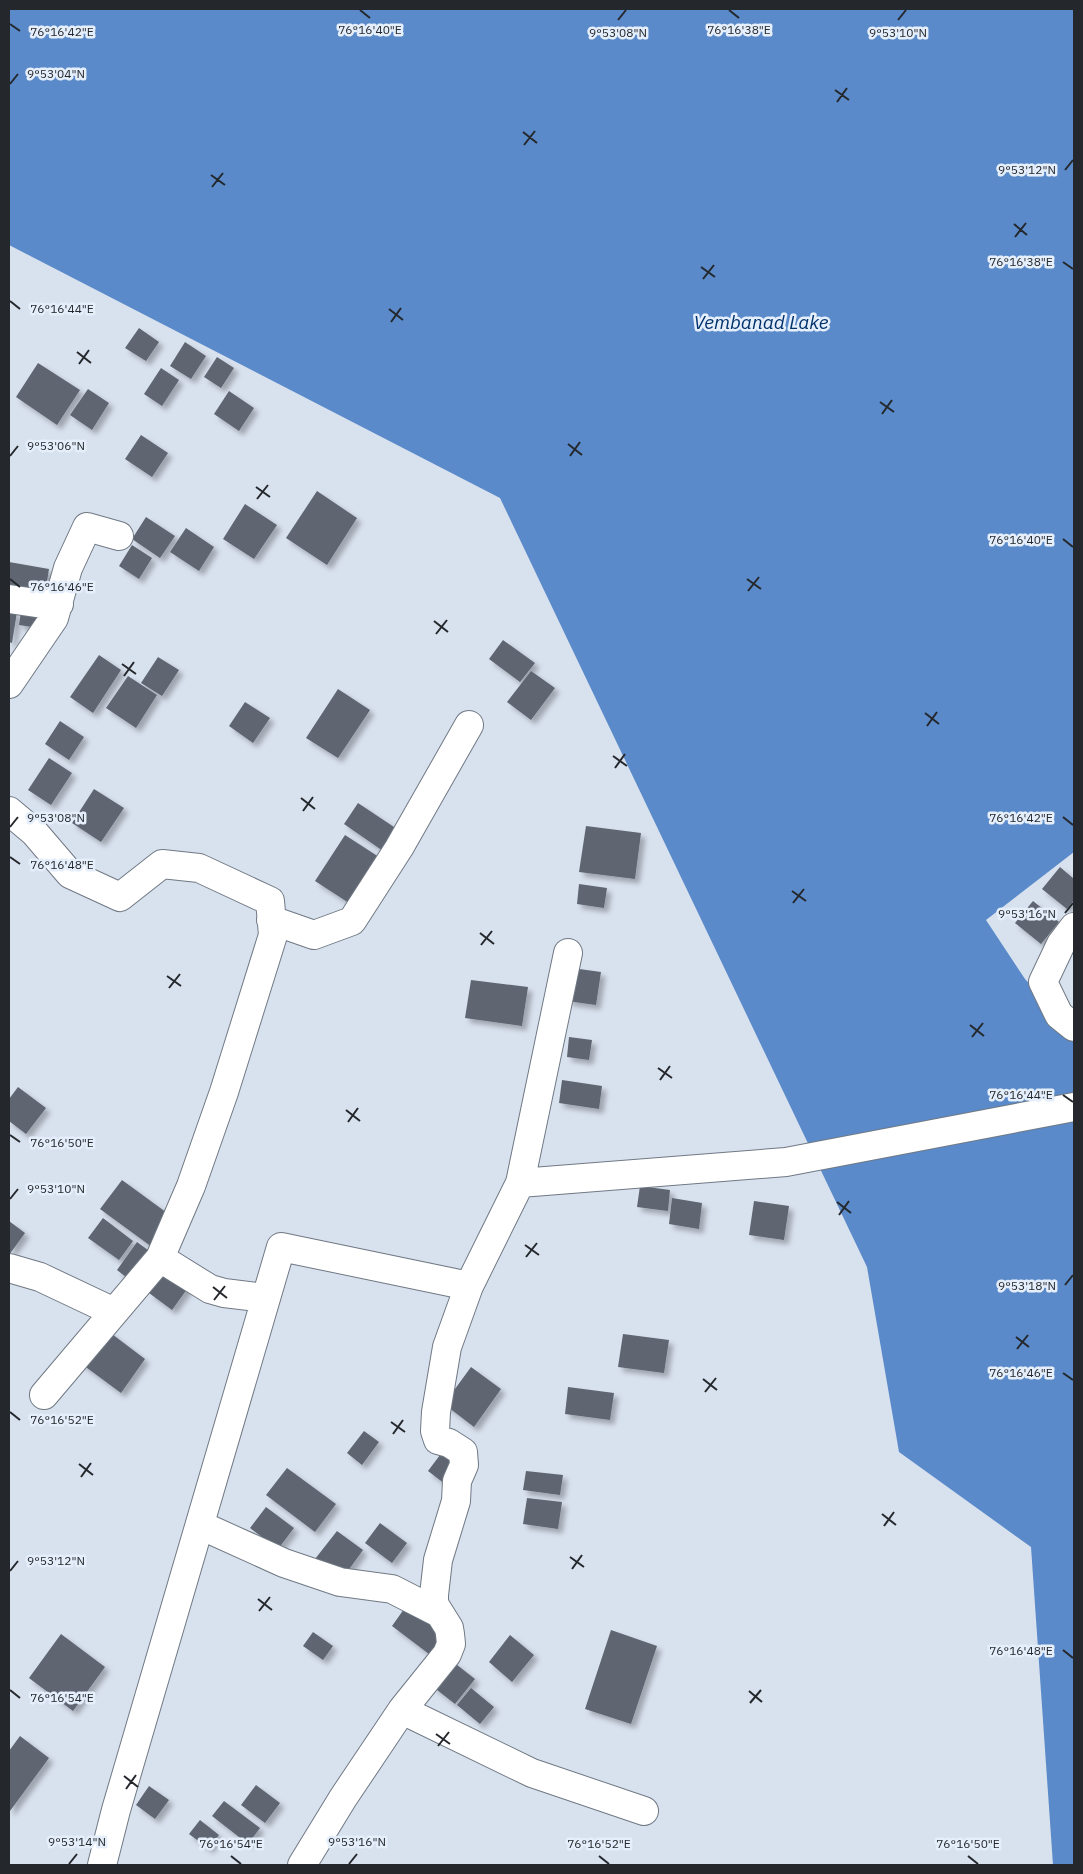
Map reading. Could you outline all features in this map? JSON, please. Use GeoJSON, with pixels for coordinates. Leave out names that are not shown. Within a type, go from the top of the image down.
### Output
{"type":"FeatureCollection","features":[{"type":"Feature","properties":{"kind":"street"},"geometry":{"type":"LineString","coordinates":[[9,684],[54,618],[68,568],[87,527],[119,536]]}},
{"type":"Feature","properties":{"kind":"street"},"geometry":{"type":"LineString","coordinates":[[9,599],[59,604]]}},
{"type":"Feature","properties":{"kind":"street"},"geometry":{"type":"LineString","coordinates":[[272,920],[314,935],[352,921],[399,848],[469,725]]}},
{"type":"Feature","properties":{"kind":"street"},"geometry":{"type":"LineString","coordinates":[[9,811],[34,832],[70,874],[120,897],[162,864],[199,868],[270,901],[273,935],[224,1092],[191,1186],[160,1258],[44,1395]]}},
{"type":"Feature","properties":{"kind":"street"},"geometry":{"type":"LineString","coordinates":[[1074,927],[1061,944],[1043,982],[1059,1015],[1074,1027]]}},
{"type":"Feature","properties":{"kind":"street"},"geometry":{"type":"LineString","coordinates":[[302,1865],[343,1798],[402,1710],[448,1654],[451,1644],[450,1634],[440,1612],[434,1604],[438,1560],[456,1501],[457,1481],[464,1465],[463,1452],[449,1443],[438,1440],[435,1431],[436,1412],[447,1347],[469,1286],[520,1183],[568,953]]}},
{"type":"Feature","properties":{"kind":"street"},"geometry":{"type":"LineString","coordinates":[[520,1183],[786,1162],[1074,1107]]}},
{"type":"Feature","properties":{"kind":"street"},"geometry":{"type":"LineString","coordinates":[[102,1865],[116,1810],[281,1247],[469,1286]]}},
{"type":"Feature","properties":{"kind":"street"},"geometry":{"type":"LineString","coordinates":[[160,1258],[210,1289],[224,1293],[266,1298]]}},
{"type":"Feature","properties":{"kind":"street"},"geometry":{"type":"LineString","coordinates":[[9,1268],[40,1277],[114,1312]]}},
{"type":"Feature","properties":{"kind":"street"},"geometry":{"type":"LineString","coordinates":[[200,1525],[284,1563],[340,1582],[392,1589],[440,1612]]}},
{"type":"Feature","properties":{"kind":"street"},"geometry":{"type":"LineString","coordinates":[[402,1710],[532,1773],[644,1811]]}},
{"type":"Feature","properties":{"kind":"water","name":"Vembanad Lake"},"geometry":{"type":"Polygon","coordinates":[[[9,9],[1074,9],[1074,852],[986,920],[1025,979],[1074,1032],[1074,1865],[1053,1865],[1031,1547],[899,1452],[867,1267],[500,498],[9,245],[9,9]]]}},
{"type":"Feature","properties":{"kind":"building"},"geometry":{"type":"Polygon","coordinates":[[[139,328],[159,342],[146,361],[125,348],[139,328]]]}},
{"type":"Feature","properties":{"kind":"building"},"geometry":{"type":"Polygon","coordinates":[[[185,342],[206,356],[191,379],[170,366],[185,342]]]}},
{"type":"Feature","properties":{"kind":"building"},"geometry":{"type":"Polygon","coordinates":[[[217,357],[234,368],[221,388],[204,377],[217,357]]]}},
{"type":"Feature","properties":{"kind":"building"},"geometry":{"type":"Polygon","coordinates":[[[38,363],[80,390],[57,425],[16,397],[38,363]]]}},
{"type":"Feature","properties":{"kind":"building"},"geometry":{"type":"Polygon","coordinates":[[[161,368],[179,380],[162,406],[144,394],[161,368]]]}},
{"type":"Feature","properties":{"kind":"building"},"geometry":{"type":"Polygon","coordinates":[[[88,389],[109,403],[92,430],[70,415],[88,389]]]}},
{"type":"Feature","properties":{"kind":"building"},"geometry":{"type":"Polygon","coordinates":[[[229,391],[254,408],[239,431],[214,414],[229,391]]]}},
{"type":"Feature","properties":{"kind":"building"},"geometry":{"type":"Polygon","coordinates":[[[141,435],[168,453],[152,477],[125,459],[141,435]]]}},
{"type":"Feature","properties":{"kind":"building"},"geometry":{"type":"Polygon","coordinates":[[[317,491],[357,518],[327,565],[286,538],[317,491]]]}},
{"type":"Feature","properties":{"kind":"building"},"geometry":{"type":"Polygon","coordinates":[[[245,504],[277,525],[254,559],[223,539],[245,504]]]}},
{"type":"Feature","properties":{"kind":"building"},"geometry":{"type":"Polygon","coordinates":[[[146,517],[175,536],[160,558],[132,539],[146,517]]]}},
{"type":"Feature","properties":{"kind":"building"},"geometry":{"type":"Polygon","coordinates":[[[186,528],[214,547],[199,571],[170,552],[186,528]]]}},
{"type":"Feature","properties":{"kind":"building"},"geometry":{"type":"Polygon","coordinates":[[[132,545],[152,558],[139,579],[119,566],[132,545]]]}},
{"type":"Feature","properties":{"kind":"building"},"geometry":{"type":"Polygon","coordinates":[[[9,562],[49,569],[44,600],[9,594],[9,562]]]}},
{"type":"Feature","properties":{"kind":"building"},"geometry":{"type":"Polygon","coordinates":[[[22,604],[49,608],[46,629],[19,625],[22,604]]]}},
{"type":"Feature","properties":{"kind":"building"},"geometry":{"type":"Polygon","coordinates":[[[9,610],[17,612],[12,643],[9,642],[9,610]]]}},
{"type":"Feature","properties":{"kind":"building"},"geometry":{"type":"Polygon","coordinates":[[[503,640],[535,663],[520,682],[489,659],[503,640]]]}},
{"type":"Feature","properties":{"kind":"building"},"geometry":{"type":"Polygon","coordinates":[[[99,655],[121,670],[93,713],[70,697],[99,655]]]}},
{"type":"Feature","properties":{"kind":"building"},"geometry":{"type":"Polygon","coordinates":[[[158,657],[179,670],[162,696],[141,683],[158,657]]]}},
{"type":"Feature","properties":{"kind":"building"},"geometry":{"type":"Polygon","coordinates":[[[531,671],[555,688],[531,720],[507,702],[531,671]]]}},
{"type":"Feature","properties":{"kind":"building"},"geometry":{"type":"Polygon","coordinates":[[[128,676],[157,695],[136,728],[106,708],[128,676]]]}},
{"type":"Feature","properties":{"kind":"building"},"geometry":{"type":"Polygon","coordinates":[[[338,689],[370,710],[338,758],[306,738],[338,689]]]}},
{"type":"Feature","properties":{"kind":"building"},"geometry":{"type":"Polygon","coordinates":[[[245,702],[270,718],[253,743],[229,726],[245,702]]]}},
{"type":"Feature","properties":{"kind":"building"},"geometry":{"type":"Polygon","coordinates":[[[60,721],[84,737],[69,760],[45,744],[60,721]]]}},
{"type":"Feature","properties":{"kind":"building"},"geometry":{"type":"Polygon","coordinates":[[[49,758],[72,773],[51,805],[28,790],[49,758]]]}},
{"type":"Feature","properties":{"kind":"building"},"geometry":{"type":"Polygon","coordinates":[[[94,789],[124,808],[101,842],[72,823],[94,789]]]}},
{"type":"Feature","properties":{"kind":"building"},"geometry":{"type":"Polygon","coordinates":[[[358,803],[397,829],[383,851],[344,824],[358,803]]]}},
{"type":"Feature","properties":{"kind":"building"},"geometry":{"type":"Polygon","coordinates":[[[586,826],[641,833],[635,879],[579,872],[586,826]]]}},
{"type":"Feature","properties":{"kind":"building"},"geometry":{"type":"Polygon","coordinates":[[[345,835],[382,859],[352,905],[315,881],[345,835]]]}},
{"type":"Feature","properties":{"kind":"building"},"geometry":{"type":"Polygon","coordinates":[[[1060,867],[1074,879],[1074,900],[1067,909],[1042,889],[1060,867]]]}},
{"type":"Feature","properties":{"kind":"building"},"geometry":{"type":"Polygon","coordinates":[[[579,884],[607,888],[604,908],[577,904],[579,884]]]}},
{"type":"Feature","properties":{"kind":"building"},"geometry":{"type":"Polygon","coordinates":[[[1033,901],[1059,922],[1041,944],[1015,923],[1033,901]]]}},
{"type":"Feature","properties":{"kind":"building"},"geometry":{"type":"Polygon","coordinates":[[[572,968],[601,972],[596,1005],[567,1001],[572,968]]]}},
{"type":"Feature","properties":{"kind":"building"},"geometry":{"type":"Polygon","coordinates":[[[471,980],[528,987],[522,1026],[465,1018],[471,980]]]}},
{"type":"Feature","properties":{"kind":"building"},"geometry":{"type":"Polygon","coordinates":[[[569,1037],[592,1040],[589,1060],[567,1057],[569,1037]]]}},
{"type":"Feature","properties":{"kind":"building"},"geometry":{"type":"Polygon","coordinates":[[[562,1080],[602,1086],[599,1109],[559,1103],[562,1080]]]}},
{"type":"Feature","properties":{"kind":"building"},"geometry":{"type":"Polygon","coordinates":[[[18,1087],[46,1108],[26,1134],[9,1121],[9,1099],[18,1087]]]}},
{"type":"Feature","properties":{"kind":"building"},"geometry":{"type":"Polygon","coordinates":[[[122,1180],[174,1218],[152,1247],[100,1209],[122,1180]]]}},
{"type":"Feature","properties":{"kind":"building"},"geometry":{"type":"Polygon","coordinates":[[[640,1186],[670,1190],[668,1211],[637,1207],[640,1186]]]}},
{"type":"Feature","properties":{"kind":"building"},"geometry":{"type":"Polygon","coordinates":[[[672,1198],[702,1203],[699,1229],[669,1224],[672,1198]]]}},
{"type":"Feature","properties":{"kind":"building"},"geometry":{"type":"Polygon","coordinates":[[[754,1201],[789,1206],[784,1240],[749,1235],[754,1201]]]}},
{"type":"Feature","properties":{"kind":"building"},"geometry":{"type":"Polygon","coordinates":[[[103,1218],[133,1241],[119,1260],[88,1238],[103,1218]]]}},
{"type":"Feature","properties":{"kind":"building"},"geometry":{"type":"Polygon","coordinates":[[[9,1221],[25,1233],[9,1255],[9,1221]]]}},
{"type":"Feature","properties":{"kind":"building"},"geometry":{"type":"Polygon","coordinates":[[[137,1242],[156,1256],[135,1284],[117,1270],[137,1242]]]}},
{"type":"Feature","properties":{"kind":"building"},"geometry":{"type":"Polygon","coordinates":[[[167,1268],[190,1285],[172,1310],[149,1293],[167,1268]]]}},
{"type":"Feature","properties":{"kind":"building"},"geometry":{"type":"Polygon","coordinates":[[[104,1328],[145,1359],[121,1393],[79,1362],[104,1328]]]}},
{"type":"Feature","properties":{"kind":"building"},"geometry":{"type":"Polygon","coordinates":[[[623,1334],[669,1340],[664,1373],[618,1367],[623,1334]]]}},
{"type":"Feature","properties":{"kind":"building"},"geometry":{"type":"Polygon","coordinates":[[[471,1367],[501,1389],[474,1427],[444,1404],[471,1367]]]}},
{"type":"Feature","properties":{"kind":"building"},"geometry":{"type":"Polygon","coordinates":[[[568,1387],[614,1393],[610,1420],[565,1414],[568,1387]]]}},
{"type":"Feature","properties":{"kind":"building"},"geometry":{"type":"Polygon","coordinates":[[[364,1431],[379,1442],[362,1465],[347,1453],[364,1431]]]}},
{"type":"Feature","properties":{"kind":"building"},"geometry":{"type":"Polygon","coordinates":[[[446,1447],[463,1459],[445,1484],[428,1471],[446,1447]]]}},
{"type":"Feature","properties":{"kind":"building"},"geometry":{"type":"Polygon","coordinates":[[[287,1468],[336,1504],[315,1532],[266,1495],[287,1468]]]}},
{"type":"Feature","properties":{"kind":"building"},"geometry":{"type":"Polygon","coordinates":[[[526,1471],[563,1475],[560,1495],[523,1490],[526,1471]]]}},
{"type":"Feature","properties":{"kind":"building"},"geometry":{"type":"Polygon","coordinates":[[[527,1498],[562,1502],[558,1529],[523,1524],[527,1498]]]}},
{"type":"Feature","properties":{"kind":"building"},"geometry":{"type":"Polygon","coordinates":[[[266,1507],[294,1528],[278,1549],[250,1528],[266,1507]]]}},
{"type":"Feature","properties":{"kind":"building"},"geometry":{"type":"Polygon","coordinates":[[[380,1523],[407,1543],[392,1563],[365,1543],[380,1523]]]}},
{"type":"Feature","properties":{"kind":"building"},"geometry":{"type":"Polygon","coordinates":[[[337,1531],[363,1550],[342,1579],[315,1559],[337,1531]]]}},
{"type":"Feature","properties":{"kind":"building"},"geometry":{"type":"Polygon","coordinates":[[[409,1602],[447,1630],[429,1654],[392,1626],[409,1602]]]}},
{"type":"Feature","properties":{"kind":"building"},"geometry":{"type":"Polygon","coordinates":[[[611,1630],[657,1646],[631,1724],[585,1709],[611,1630]]]}},
{"type":"Feature","properties":{"kind":"building"},"geometry":{"type":"Polygon","coordinates":[[[313,1632],[333,1646],[323,1660],[303,1646],[313,1632]]]}},
{"type":"Feature","properties":{"kind":"building"},"geometry":{"type":"Polygon","coordinates":[[[61,1634],[105,1667],[73,1711],[29,1678],[61,1634]]]}},
{"type":"Feature","properties":{"kind":"building"},"geometry":{"type":"Polygon","coordinates":[[[510,1635],[534,1655],[512,1682],[489,1662],[510,1635]]]}},
{"type":"Feature","properties":{"kind":"building"},"geometry":{"type":"Polygon","coordinates":[[[452,1661],[475,1679],[455,1704],[432,1686],[452,1661]]]}},
{"type":"Feature","properties":{"kind":"building"},"geometry":{"type":"Polygon","coordinates":[[[471,1688],[494,1707],[480,1724],[457,1705],[471,1688]]]}},
{"type":"Feature","properties":{"kind":"building"},"geometry":{"type":"Polygon","coordinates":[[[20,1736],[49,1758],[10,1811],[9,1751],[20,1736]]]}},
{"type":"Feature","properties":{"kind":"building"},"geometry":{"type":"Polygon","coordinates":[[[256,1785],[280,1803],[265,1823],[241,1805],[256,1785]]]}},
{"type":"Feature","properties":{"kind":"building"},"geometry":{"type":"Polygon","coordinates":[[[149,1786],[169,1800],[155,1819],[136,1805],[149,1786]]]}},
{"type":"Feature","properties":{"kind":"building"},"geometry":{"type":"Polygon","coordinates":[[[224,1801],[260,1828],[248,1844],[212,1816],[224,1801]]]}},
{"type":"Feature","properties":{"kind":"building"},"geometry":{"type":"Polygon","coordinates":[[[200,1820],[219,1835],[209,1849],[189,1834],[200,1820]]]}}]}
